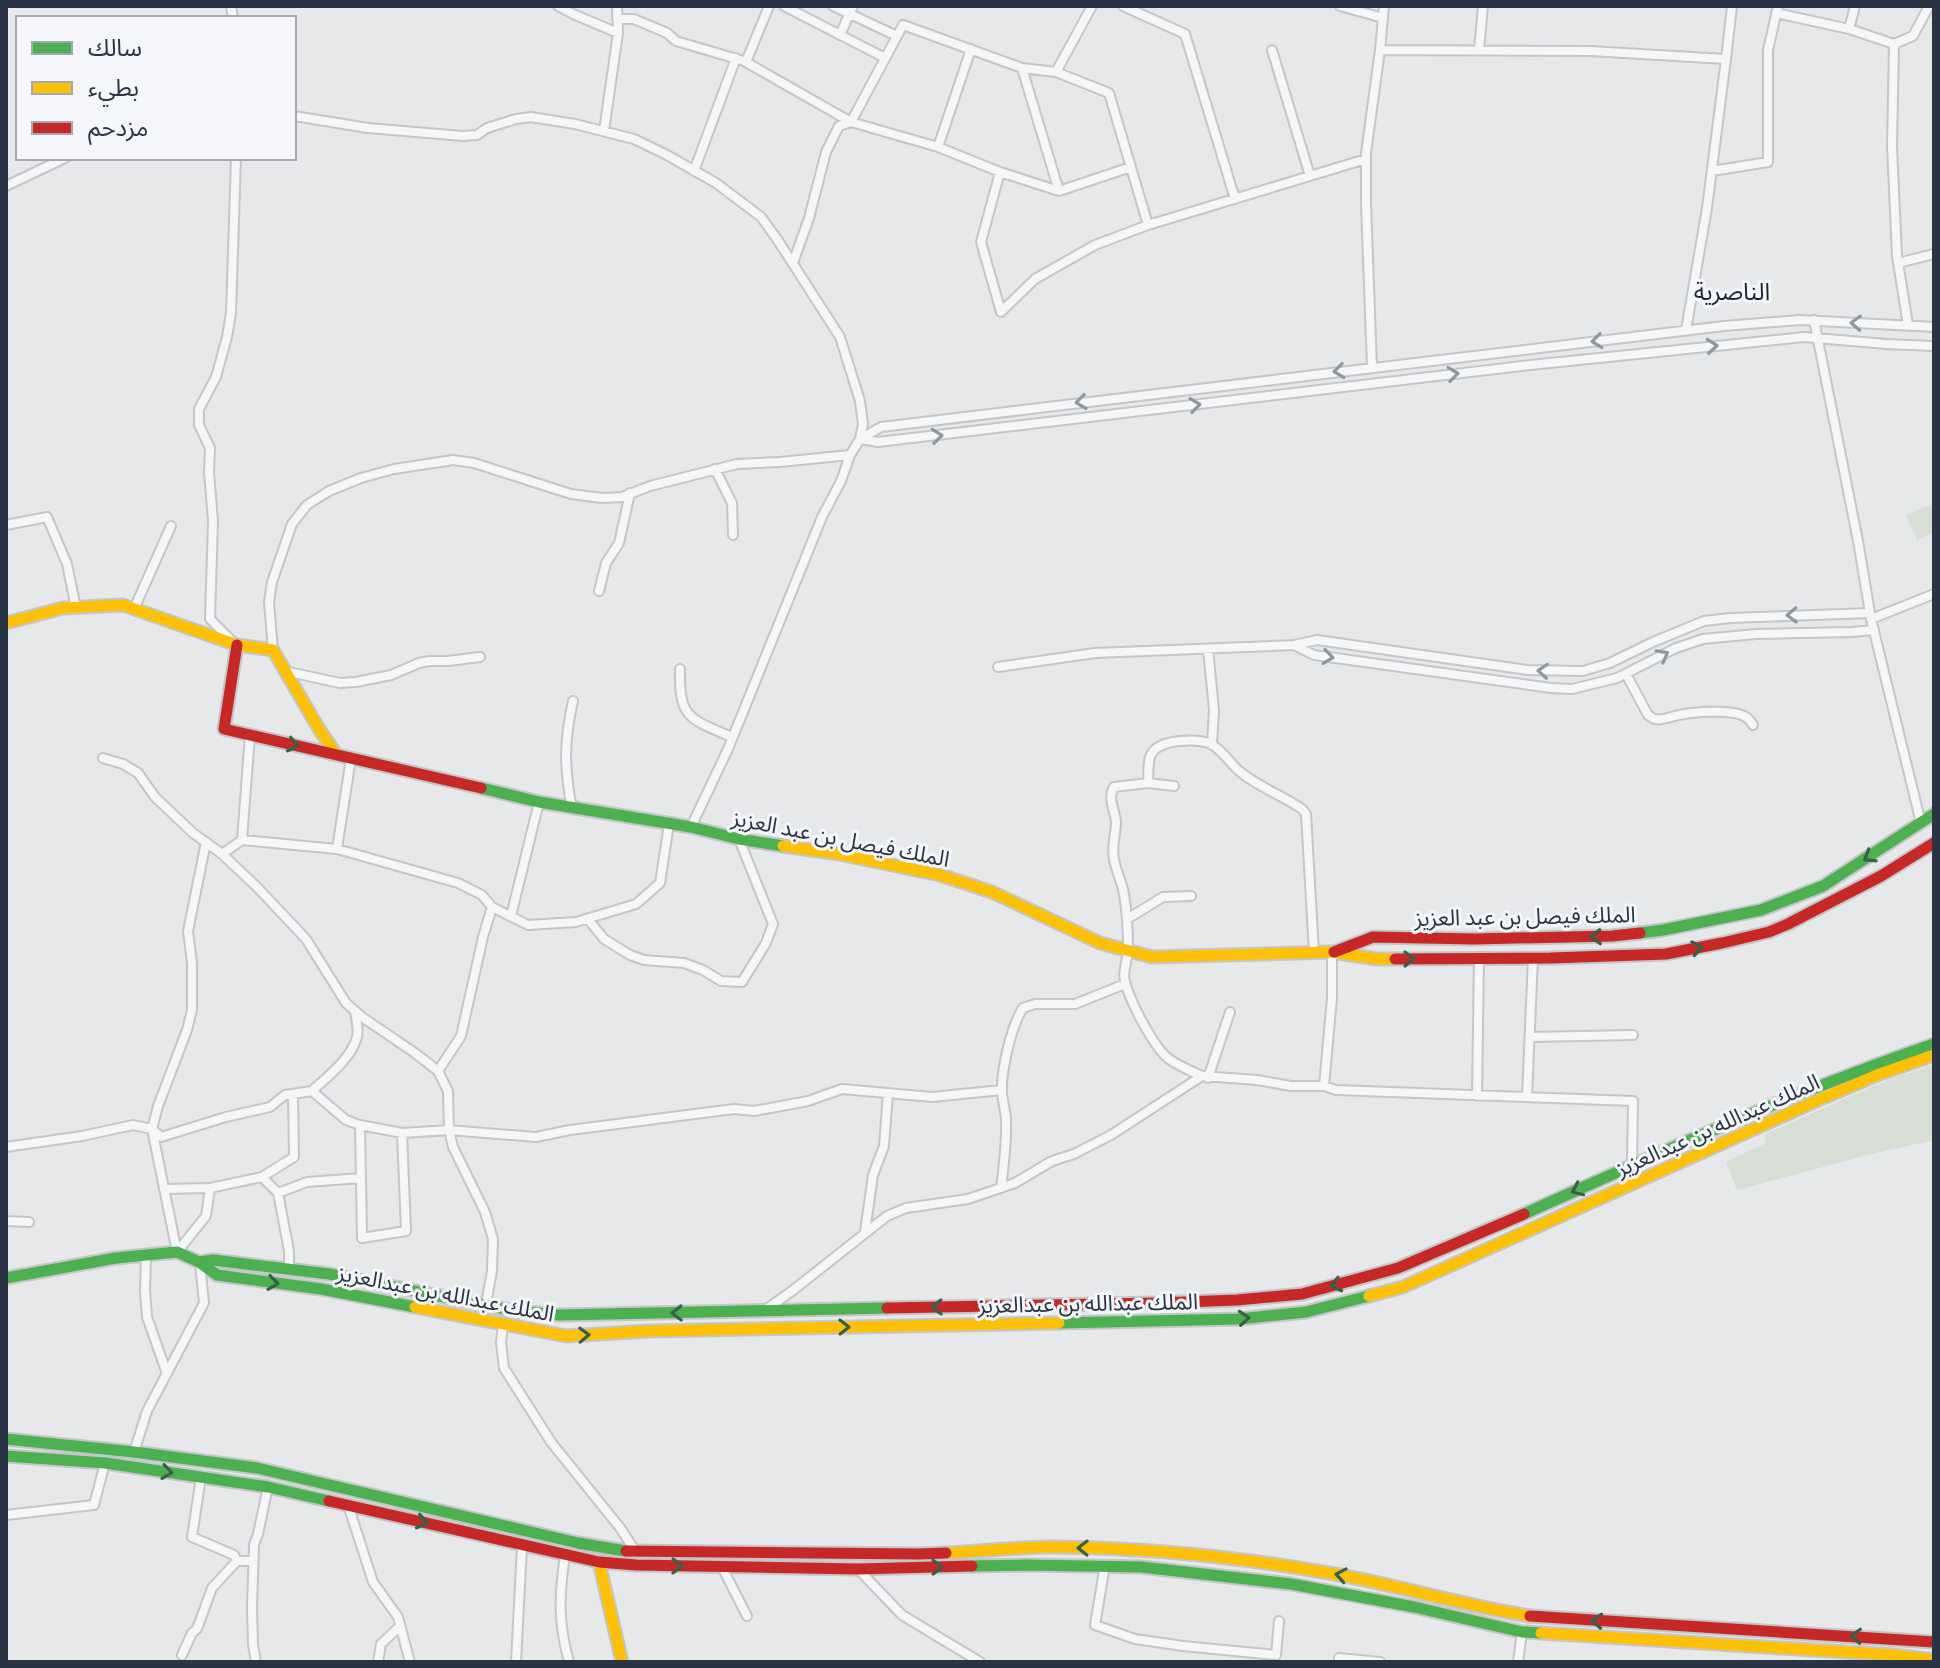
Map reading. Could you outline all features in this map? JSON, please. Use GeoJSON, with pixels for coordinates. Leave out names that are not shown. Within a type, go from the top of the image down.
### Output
{"type":"FeatureCollection","features":[{"type":"Feature","properties":{"kind":"main road"},"geometry":{"type":"LineString","coordinates":[[6,623],[63,608],[123,605],[237,645],[273,650],[289,672],[321,734],[336,754]]}},
{"type":"Feature","properties":{"kind":"main road","name":"الملك فيصل بن عبد العزيز"},"geometry":{"type":"LineString","coordinates":[[237,645],[224,729],[539,802],[691,827],[739,839],[839,854],[940,875],[992,892],[1100,943],[1152,957],[1332,952],[1377,959],[1666,954],[1769,932],[1881,876],[1932,844]]}},
{"type":"Feature","properties":{"kind":"main road","name":"الملك فيصل بن عبد العزيز"},"geometry":{"type":"LineString","coordinates":[[1332,952],[1373,937],[1474,939],[1612,936],[1663,930],[1761,910],[1823,886],[1934,814]]}},
{"type":"Feature","properties":{"kind":"main road"},"geometry":{"type":"LineString","coordinates":[[1932,844],[1934,858]]}},
{"type":"Feature","properties":{"kind":"main road"},"geometry":{"type":"LineString","coordinates":[[1761,910],[1769,932]]}},
{"type":"Feature","properties":{"kind":"main road","name":"الملك عبدالله بن عبدالعزيز"},"geometry":{"type":"LineString","coordinates":[[199,1262],[213,1260],[329,1274],[515,1311],[559,1315],[1158,1303],[1302,1294],[1398,1268],[1713,1129],[1875,1064],[1934,1044]]}},
{"type":"Feature","properties":{"kind":"main road","name":"الملك عبدالله بن عبدالعزيز"},"geometry":{"type":"LineString","coordinates":[[6,1278],[116,1258],[177,1252],[217,1275],[321,1289],[566,1336],[650,1331],[1239,1319],[1306,1312],[1403,1287],[1825,1097],[1934,1055]]}},
{"type":"Feature","properties":{"kind":"main road"},"geometry":{"type":"LineString","coordinates":[[6,1439],[257,1468],[578,1543],[636,1552],[919,1554],[1065,1547],[1157,1551],[1294,1567],[1536,1617],[1934,1642]]}},
{"type":"Feature","properties":{"kind":"main road"},"geometry":{"type":"LineString","coordinates":[[133,1467],[134,1452]]}},
{"type":"Feature","properties":{"kind":"main road"},"geometry":{"type":"LineString","coordinates":[[6,1456],[105,1463],[268,1487],[599,1562],[858,1569],[1105,1565],[1178,1570],[1291,1584],[1414,1607],[1522,1632],[1934,1660]]}},
{"type":"Feature","properties":{"kind":"main road"},"geometry":{"type":"LineString","coordinates":[[636,1552],[636,1565]]}},
{"type":"Feature","properties":{"kind":"main road"},"geometry":{"type":"LineString","coordinates":[[599,1562],[622,1662]]}},
{"type":"Feature","properties":{"kind":"main road"},"geometry":{"type":"LineString","coordinates":[[1291,1584],[1294,1567]]}},
{"type":"Feature","properties":{"kind":"street"},"geometry":{"type":"LineString","coordinates":[[558,6],[618,33]]}},
{"type":"Feature","properties":{"kind":"street"},"geometry":{"type":"LineString","coordinates":[[604,131],[618,33],[617,6]]}},
{"type":"Feature","properties":{"kind":"street"},"geometry":{"type":"LineString","coordinates":[[746,62],[769,6]]}},
{"type":"Feature","properties":{"kind":"street"},"geometry":{"type":"LineString","coordinates":[[784,6],[885,58]]}},
{"type":"Feature","properties":{"kind":"street"},"geometry":{"type":"LineString","coordinates":[[833,6],[851,10],[897,36]]}},
{"type":"Feature","properties":{"kind":"street"},"geometry":{"type":"LineString","coordinates":[[1056,72],[1092,6]]}},
{"type":"Feature","properties":{"kind":"street"},"geometry":{"type":"LineString","coordinates":[[1123,6],[1185,34],[1235,199]]}},
{"type":"Feature","properties":{"kind":"street"},"geometry":{"type":"LineString","coordinates":[[1340,6],[1383,18]]}},
{"type":"Feature","properties":{"kind":"street"},"geometry":{"type":"LineString","coordinates":[[1372,367],[1366,159],[1384,6]]}},
{"type":"Feature","properties":{"kind":"street"},"geometry":{"type":"LineString","coordinates":[[1479,50],[1483,6]]}},
{"type":"Feature","properties":{"kind":"street"},"geometry":{"type":"LineString","coordinates":[[1686,330],[1712,171],[1732,6]]}},
{"type":"Feature","properties":{"kind":"street"},"geometry":{"type":"LineString","coordinates":[[1849,29],[1855,6]]}},
{"type":"Feature","properties":{"kind":"street"},"geometry":{"type":"LineString","coordinates":[[1712,171],[1768,162],[1768,50],[1777,10],[1894,44],[1913,36],[1929,6]]}},
{"type":"Feature","properties":{"kind":"street"},"geometry":{"type":"LineString","coordinates":[[840,35],[851,10]]}},
{"type":"Feature","properties":{"kind":"street"},"geometry":{"type":"LineString","coordinates":[[617,19],[634,19],[667,33],[676,41],[746,62],[851,122],[938,147],[1059,191],[1131,167]]}},
{"type":"Feature","properties":{"kind":"street"},"geometry":{"type":"LineString","coordinates":[[793,263],[809,218],[826,152],[839,126],[851,122],[903,25],[1022,68],[1056,72],[1109,93],[1148,225]]}},
{"type":"Feature","properties":{"kind":"street"},"geometry":{"type":"LineString","coordinates":[[1894,44],[1892,146],[1898,263],[1908,325]]}},
{"type":"Feature","properties":{"kind":"street"},"geometry":{"type":"LineString","coordinates":[[938,147],[971,49]]}},
{"type":"Feature","properties":{"kind":"street"},"geometry":{"type":"LineString","coordinates":[[1272,50],[1310,176]]}},
{"type":"Feature","properties":{"kind":"street"},"geometry":{"type":"LineString","coordinates":[[1380,50],[1590,51],[1726,59]]}},
{"type":"Feature","properties":{"kind":"street"},"geometry":{"type":"LineString","coordinates":[[694,171],[736,58]]}},
{"type":"Feature","properties":{"kind":"street"},"geometry":{"type":"LineString","coordinates":[[1022,68],[1059,191]]}},
{"type":"Feature","properties":{"kind":"street"},"geometry":{"type":"LineString","coordinates":[[296,116],[368,128],[462,136],[477,135],[487,128],[531,117],[634,139],[716,183],[761,217],[840,337],[860,401],[863,424],[860,439],[822,517],[732,737],[691,827]]}},
{"type":"Feature","properties":{"kind":"street"},"geometry":{"type":"LineString","coordinates":[[1000,172],[981,242],[1001,312],[1035,279],[1095,245],[1148,225],[1366,159]]}},
{"type":"Feature","properties":{"kind":"street"},"geometry":{"type":"LineString","coordinates":[[6,186],[61,160]]}},
{"type":"Feature","properties":{"kind":"street"},"geometry":{"type":"LineString","coordinates":[[236,160],[231,313],[216,377],[199,409],[199,425],[210,448],[213,521],[210,619],[237,645]]}},
{"type":"Feature","properties":{"kind":"street"},"geometry":{"type":"LineString","coordinates":[[1898,263],[1934,254]]}},
{"type":"Feature","properties":{"kind":"street"},"geometry":{"type":"LineString","coordinates":[[860,439],[881,427],[1686,330],[1800,320],[1934,327]]}},
{"type":"Feature","properties":{"kind":"street"},"geometry":{"type":"LineString","coordinates":[[1814,320],[1871,616],[1921,823]]}},
{"type":"Feature","properties":{"kind":"street"},"geometry":{"type":"LineString","coordinates":[[860,439],[878,442],[1530,365],[1804,337],[1934,346]]}},
{"type":"Feature","properties":{"kind":"street"},"geometry":{"type":"LineString","coordinates":[[273,650],[269,602],[272,578],[292,524],[307,505],[329,491],[361,478],[394,469],[453,460],[474,463],[571,494],[602,498],[622,497],[650,486],[737,464],[850,455]]}},
{"type":"Feature","properties":{"kind":"street"},"geometry":{"type":"LineString","coordinates":[[715,469],[732,503],[733,535]]}},
{"type":"Feature","properties":{"kind":"street"},"geometry":{"type":"LineString","coordinates":[[599,591],[606,563],[619,543],[630,493]]}},
{"type":"Feature","properties":{"kind":"street"},"geometry":{"type":"LineString","coordinates":[[6,525],[47,517],[67,564],[76,608]]}},
{"type":"Feature","properties":{"kind":"street"},"geometry":{"type":"LineString","coordinates":[[134,609],[171,526]]}},
{"type":"Feature","properties":{"kind":"street"},"geometry":{"type":"LineString","coordinates":[[998,667],[1095,653],[1294,645],[1317,640],[1528,670],[1583,671],[1610,663],[1704,621],[1871,616],[1934,594]]}},
{"type":"Feature","properties":{"kind":"street"},"geometry":{"type":"LineString","coordinates":[[1294,645],[1314,655],[1572,689],[1617,678],[1676,648],[1703,639],[1874,630]]}},
{"type":"Feature","properties":{"kind":"street"},"geometry":{"type":"LineString","coordinates":[[1208,649],[1215,718],[1212,745]]}},
{"type":"Feature","properties":{"kind":"street"},"geometry":{"type":"LineString","coordinates":[[289,672],[340,683],[356,682],[391,675],[429,661],[480,657]]}},
{"type":"Feature","properties":{"kind":"street"},"geometry":{"type":"LineString","coordinates":[[680,669],[680,692],[687,712],[710,728],[732,737]]}},
{"type":"Feature","properties":{"kind":"street"},"geometry":{"type":"LineString","coordinates":[[1626,674],[1652,719],[1724,712],[1743,715],[1753,725]]}},
{"type":"Feature","properties":{"kind":"street"},"geometry":{"type":"LineString","coordinates":[[572,808],[566,773],[566,735],[573,701]]}},
{"type":"Feature","properties":{"kind":"street"},"geometry":{"type":"LineString","coordinates":[[242,840],[250,735]]}},
{"type":"Feature","properties":{"kind":"street"},"geometry":{"type":"LineString","coordinates":[[1148,783],[1152,753],[1157,748],[1186,740],[1200,741],[1212,745],[1241,773],[1306,814],[1314,953]]}},
{"type":"Feature","properties":{"kind":"street"},"geometry":{"type":"LineString","coordinates":[[103,758],[138,773],[155,797],[257,887],[306,939],[346,1003],[438,1071],[448,1091],[449,1130],[453,1147],[485,1212],[493,1239],[492,1271],[486,1304]]}},
{"type":"Feature","properties":{"kind":"street"},"geometry":{"type":"LineString","coordinates":[[337,849],[351,758]]}},
{"type":"Feature","properties":{"kind":"street"},"geometry":{"type":"LineString","coordinates":[[1174,786],[1148,783],[1114,787],[1110,795],[1116,825],[1114,861],[1122,881],[1127,919],[1125,984],[1149,1032],[1167,1058],[1205,1077],[1257,1080],[1291,1086],[1633,1101],[1632,1165]]}},
{"type":"Feature","properties":{"kind":"street"},"geometry":{"type":"LineString","coordinates":[[511,916],[539,802]]}},
{"type":"Feature","properties":{"kind":"street"},"geometry":{"type":"LineString","coordinates":[[222,854],[242,840],[337,849],[458,883],[482,895],[492,907],[528,925],[588,919],[636,904],[660,883],[669,824]]}},
{"type":"Feature","properties":{"kind":"street"},"geometry":{"type":"LineString","coordinates":[[588,919],[604,939],[630,955],[644,960],[684,963],[721,981],[742,982],[766,943],[773,924],[739,839]]}},
{"type":"Feature","properties":{"kind":"street"},"geometry":{"type":"LineString","coordinates":[[177,1252],[152,1129],[192,1010],[188,931],[206,842]]}},
{"type":"Feature","properties":{"kind":"street"},"geometry":{"type":"LineString","coordinates":[[1127,919],[1163,897],[1191,896]]}},
{"type":"Feature","properties":{"kind":"street"},"geometry":{"type":"LineString","coordinates":[[438,1071],[461,1036],[492,907]]}},
{"type":"Feature","properties":{"kind":"street"},"geometry":{"type":"LineString","coordinates":[[1324,1086],[1332,998],[1332,952]]}},
{"type":"Feature","properties":{"kind":"street"},"geometry":{"type":"LineString","coordinates":[[1477,1096],[1479,958]]}},
{"type":"Feature","properties":{"kind":"street"},"geometry":{"type":"LineString","coordinates":[[1527,1097],[1533,958]]}},
{"type":"Feature","properties":{"kind":"street"},"geometry":{"type":"LineString","coordinates":[[1001,1188],[1006,1153],[1002,1090],[1017,1017],[1023,1008],[1035,1004],[1075,1004],[1125,984]]}},
{"type":"Feature","properties":{"kind":"street"},"geometry":{"type":"LineString","coordinates":[[6,1147],[133,1125],[152,1129],[161,1137],[270,1107],[285,1095],[312,1091],[351,1051],[358,1034],[355,1011]]}},
{"type":"Feature","properties":{"kind":"street"},"geometry":{"type":"LineString","coordinates":[[764,1311],[887,1216],[906,1208],[968,1199],[1015,1183],[1052,1161],[1074,1154],[1111,1135],[1205,1077],[1230,1012]]}},
{"type":"Feature","properties":{"kind":"street"},"geometry":{"type":"LineString","coordinates":[[1530,1037],[1633,1035]]}},
{"type":"Feature","properties":{"kind":"street"},"geometry":{"type":"LineString","coordinates":[[312,1091],[346,1120],[360,1125],[402,1133],[449,1130],[536,1137],[734,1109],[754,1111],[808,1101],[842,1089],[932,1097],[1002,1090]]}},
{"type":"Feature","properties":{"kind":"street"},"geometry":{"type":"LineString","coordinates":[[865,1232],[873,1175],[884,1146],[888,1093]]}},
{"type":"Feature","properties":{"kind":"street"},"geometry":{"type":"LineString","coordinates":[[164,1189],[210,1188],[262,1177],[294,1157],[293,1094]]}},
{"type":"Feature","properties":{"kind":"street"},"geometry":{"type":"LineString","coordinates":[[360,1125],[362,1238],[406,1231],[402,1133]]}},
{"type":"Feature","properties":{"kind":"street"},"geometry":{"type":"LineString","coordinates":[[262,1177],[278,1193],[289,1251],[289,1269]]}},
{"type":"Feature","properties":{"kind":"street"},"geometry":{"type":"LineString","coordinates":[[278,1193],[307,1182],[361,1178]]}},
{"type":"Feature","properties":{"kind":"street"},"geometry":{"type":"LineString","coordinates":[[177,1252],[206,1216],[210,1188]]}},
{"type":"Feature","properties":{"kind":"street"},"geometry":{"type":"LineString","coordinates":[[6,1221],[29,1222]]}},
{"type":"Feature","properties":{"kind":"street"},"geometry":{"type":"LineString","coordinates":[[146,1255],[147,1317],[167,1374]]}},
{"type":"Feature","properties":{"kind":"street"},"geometry":{"type":"LineString","coordinates":[[134,1452],[147,1411],[204,1303],[199,1262]]}},
{"type":"Feature","properties":{"kind":"street"},"geometry":{"type":"LineString","coordinates":[[503,1324],[501,1342],[504,1368],[551,1442],[636,1552]]}},
{"type":"Feature","properties":{"kind":"street"},"geometry":{"type":"LineString","coordinates":[[6,1515],[94,1505],[105,1463]]}},
{"type":"Feature","properties":{"kind":"street"},"geometry":{"type":"LineString","coordinates":[[201,1477],[192,1537],[234,1555],[237,1561]]}},
{"type":"Feature","properties":{"kind":"street"},"geometry":{"type":"LineString","coordinates":[[256,1662],[253,1645],[254,1545],[268,1487]]}},
{"type":"Feature","properties":{"kind":"street"},"geometry":{"type":"LineString","coordinates":[[348,1505],[373,1582],[398,1617],[410,1662]]}},
{"type":"Feature","properties":{"kind":"street"},"geometry":{"type":"LineString","coordinates":[[516,1662],[522,1546]]}},
{"type":"Feature","properties":{"kind":"street"},"geometry":{"type":"LineString","coordinates":[[565,1555],[560,1614],[569,1662]]}},
{"type":"Feature","properties":{"kind":"street"},"geometry":{"type":"LineString","coordinates":[[182,1655],[197,1629],[212,1588],[237,1561],[253,1561]]}},
{"type":"Feature","properties":{"kind":"street"},"geometry":{"type":"LineString","coordinates":[[1105,1565],[1095,1625],[1135,1639],[1276,1655],[1279,1621]]}},
{"type":"Feature","properties":{"kind":"street"},"geometry":{"type":"LineString","coordinates":[[722,1567],[747,1616]]}},
{"type":"Feature","properties":{"kind":"street"},"geometry":{"type":"LineString","coordinates":[[858,1569],[902,1615],[980,1662]]}},
{"type":"Feature","properties":{"kind":"street"},"geometry":{"type":"LineString","coordinates":[[378,1662],[381,1644],[400,1626]]}},
{"type":"Feature","properties":{"kind":"street"},"geometry":{"type":"LineString","coordinates":[[1518,1662],[1522,1632]]}},
{"type":"Feature","properties":{"kind":"street"},"geometry":{"type":"LineString","coordinates":[[1339,1662],[1339,1658],[1380,1662]]}},
{"type":"Feature","properties":{"kind":"shaded area"},"geometry":{"type":"Polygon","coordinates":[[[1934,503],[1934,532],[1917,540],[1906,515],[1934,503]]]}},
{"type":"Feature","properties":{"kind":"shaded area"},"geometry":{"type":"Polygon","coordinates":[[[1934,1065],[1934,1140],[1737,1190],[1726,1162],[1766,1143],[1765,1134],[1890,1079],[1934,1065]]]}},
{"type":"Feature","properties":{"kind":"traffic: fast"},"geometry":{"type":"LineString","coordinates":[[481,788],[539,802],[783,846]]}},
{"type":"Feature","properties":{"kind":"traffic: fast"},"geometry":{"type":"LineString","coordinates":[[1640,933],[1761,910],[1823,886],[1934,814]]}},
{"type":"Feature","properties":{"kind":"traffic: fast"},"geometry":{"type":"LineString","coordinates":[[1524,1214],[1778,1103],[1934,1044]]}},
{"type":"Feature","properties":{"kind":"traffic: fast"},"geometry":{"type":"LineString","coordinates":[[6,1278],[116,1258],[177,1252],[217,1275],[321,1289],[415,1307]]}},
{"type":"Feature","properties":{"kind":"traffic: fast"},"geometry":{"type":"LineString","coordinates":[[199,1262],[213,1260],[329,1274],[515,1311],[559,1315],[887,1308]]}},
{"type":"Feature","properties":{"kind":"traffic: fast"},"geometry":{"type":"LineString","coordinates":[[1059,1323],[1239,1319],[1306,1312],[1369,1296]]}},
{"type":"Feature","properties":{"kind":"traffic: fast"},"geometry":{"type":"LineString","coordinates":[[6,1439],[257,1468],[578,1543],[626,1551]]}},
{"type":"Feature","properties":{"kind":"traffic: fast"},"geometry":{"type":"LineString","coordinates":[[6,1456],[105,1463],[268,1487],[329,1501]]}},
{"type":"Feature","properties":{"kind":"traffic: fast"},"geometry":{"type":"LineString","coordinates":[[972,1566],[1141,1567],[1291,1584],[1414,1607],[1522,1632],[1541,1633]]}},
{"type":"Feature","properties":{"kind":"traffic: slow"},"geometry":{"type":"LineString","coordinates":[[6,623],[63,608],[123,605],[237,645],[273,650],[336,754]]}},
{"type":"Feature","properties":{"kind":"traffic: slow"},"geometry":{"type":"LineString","coordinates":[[783,846],[940,875],[992,892],[1100,943],[1152,957],[1332,952],[1395,959]]}},
{"type":"Feature","properties":{"kind":"traffic: slow"},"geometry":{"type":"LineString","coordinates":[[1369,1296],[1403,1287],[1825,1097],[1934,1055]]}},
{"type":"Feature","properties":{"kind":"traffic: slow"},"geometry":{"type":"LineString","coordinates":[[415,1307],[566,1336],[650,1331],[1059,1323]]}},
{"type":"Feature","properties":{"kind":"traffic: slow"},"geometry":{"type":"LineString","coordinates":[[946,1553],[1056,1547],[1198,1555],[1340,1575],[1530,1616]]}},
{"type":"Feature","properties":{"kind":"traffic: slow"},"geometry":{"type":"LineString","coordinates":[[599,1562],[622,1662]]}},
{"type":"Feature","properties":{"kind":"traffic: slow"},"geometry":{"type":"LineString","coordinates":[[1541,1633],[1934,1660]]}},
{"type":"Feature","properties":{"kind":"traffic: jam"},"geometry":{"type":"LineString","coordinates":[[237,645],[224,729],[481,788]]}},
{"type":"Feature","properties":{"kind":"traffic: jam"},"geometry":{"type":"LineString","coordinates":[[1395,959],[1666,954],[1722,943],[1769,932],[1788,924],[1881,876],[1934,843]]}},
{"type":"Feature","properties":{"kind":"traffic: jam"},"geometry":{"type":"LineString","coordinates":[[1334,952],[1373,937],[1474,939],[1640,933]]}},
{"type":"Feature","properties":{"kind":"traffic: jam"},"geometry":{"type":"LineString","coordinates":[[887,1308],[1158,1303],[1302,1294],[1398,1268],[1524,1214]]}},
{"type":"Feature","properties":{"kind":"traffic: jam"},"geometry":{"type":"LineString","coordinates":[[329,1501],[599,1562],[858,1569],[972,1566]]}},
{"type":"Feature","properties":{"kind":"traffic: jam"},"geometry":{"type":"LineString","coordinates":[[626,1551],[946,1553]]}},
{"type":"Feature","properties":{"kind":"traffic: jam"},"geometry":{"type":"LineString","coordinates":[[1530,1616],[1934,1642]]}},
{"type":"Feature","properties":{"kind":"district","name":"الناصرية"},"geometry":{"type":"Point","coordinates":[1732,290]}}]}
